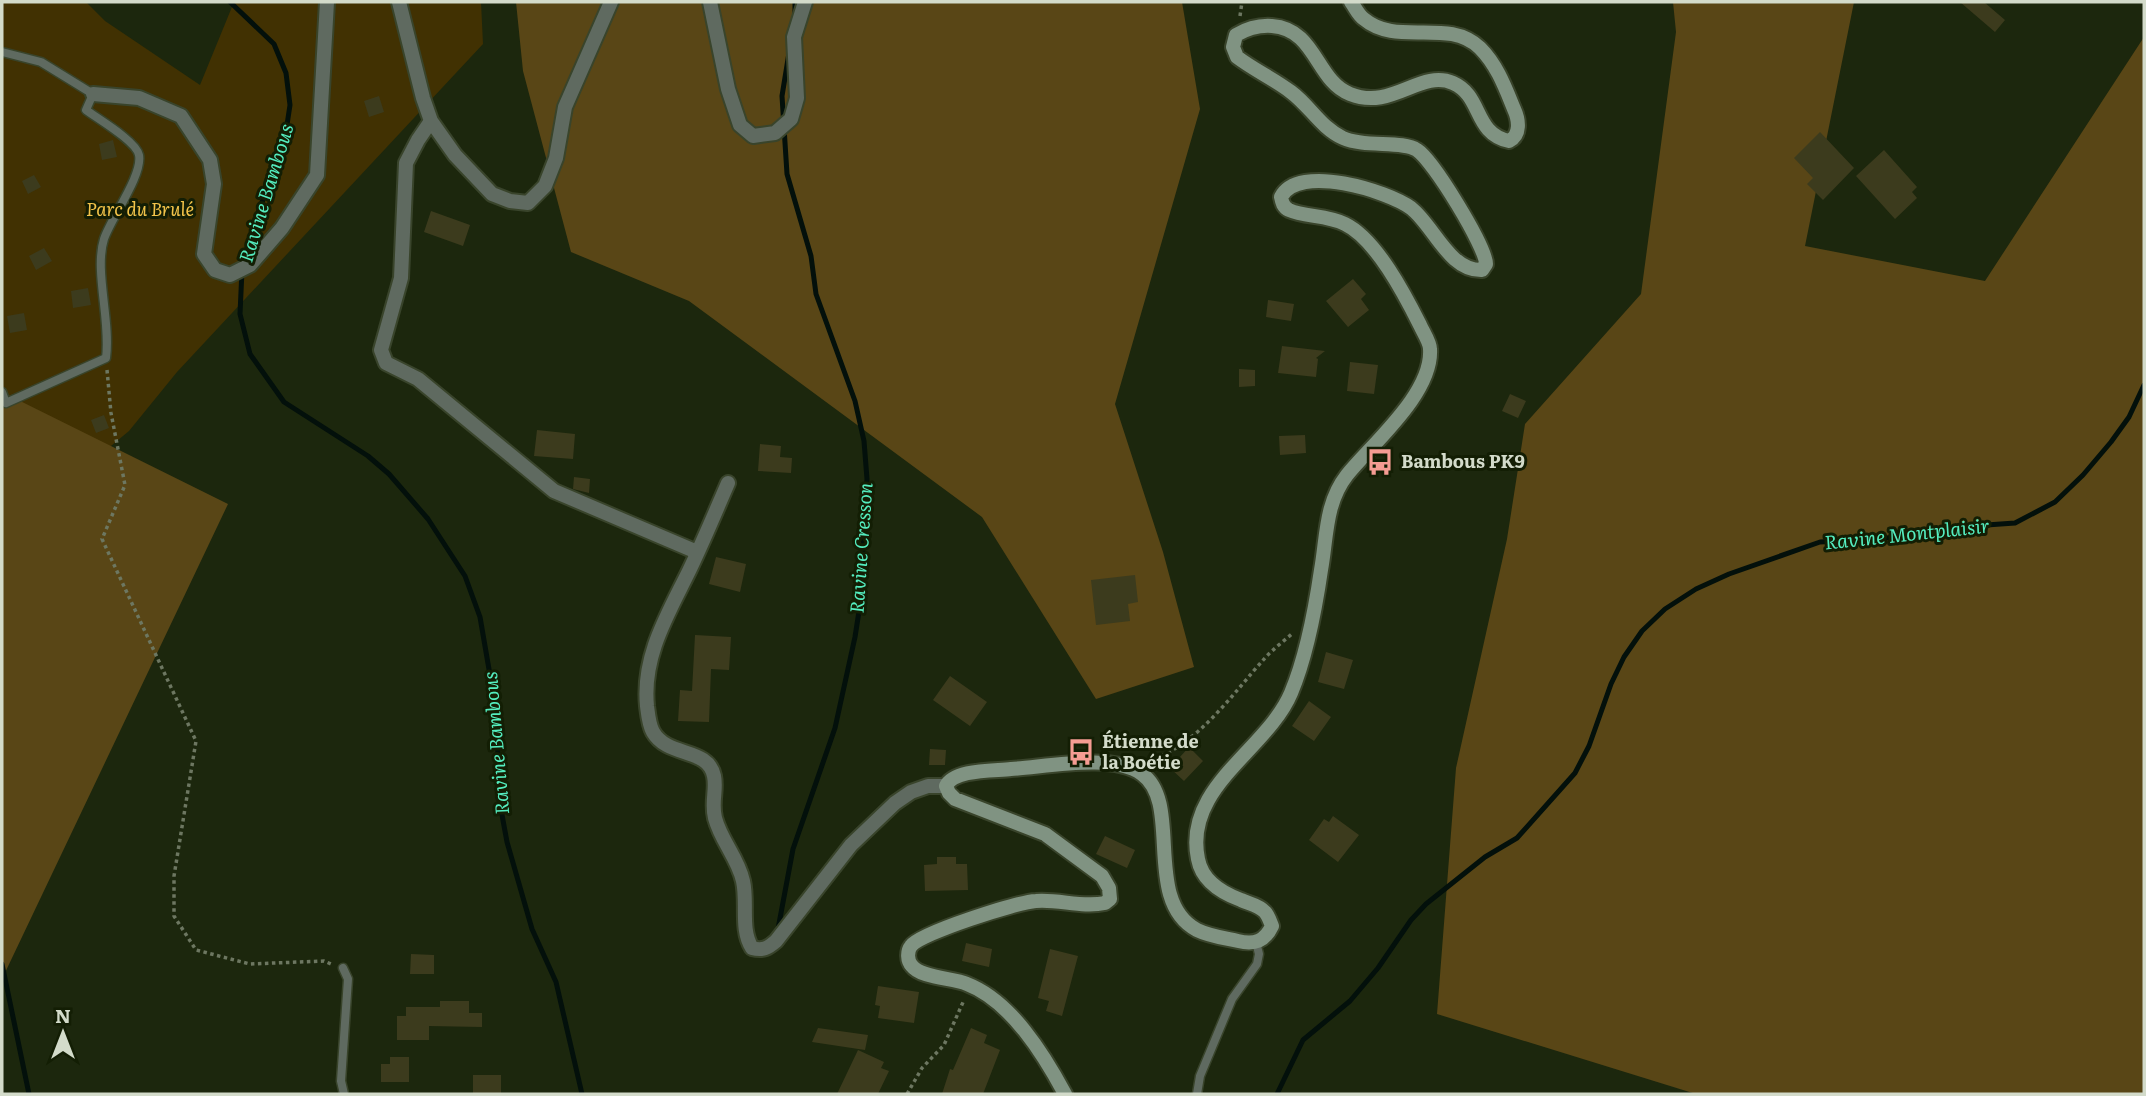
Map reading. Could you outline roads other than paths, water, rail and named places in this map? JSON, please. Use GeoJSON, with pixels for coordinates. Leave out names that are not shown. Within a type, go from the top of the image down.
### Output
{"type":"FeatureCollection","features":[{"type":"Feature","properties":{"kind":"main road"},"geometry":{"type":"LineString","coordinates":[[1065,1094],[1044,1056],[1019,1024],[998,1004],[968,984],[921,972],[912,966],[908,957],[911,945],[930,934],[1005,908],[1036,901],[1100,904],[1110,899],[1111,893],[1102,876],[1045,834],[955,799],[948,793],[946,786],[954,776],[979,772],[1101,763],[1122,766],[1142,774],[1152,784],[1160,805],[1168,883],[1171,899],[1179,915],[1196,929],[1219,937],[1256,943],[1267,937],[1272,926],[1266,913],[1258,905],[1230,896],[1216,888],[1205,876],[1198,860],[1196,842],[1199,822],[1219,783],[1281,712],[1301,666],[1321,571],[1330,503],[1345,477],[1413,399],[1427,369],[1431,348],[1403,292],[1367,241],[1347,225],[1323,216],[1289,210],[1281,197],[1289,187],[1322,181],[1347,183],[1372,191],[1410,207],[1430,227],[1449,253],[1465,266],[1482,270],[1486,264],[1486,256],[1479,240],[1418,150],[1407,146],[1356,142],[1332,132],[1293,93],[1237,57],[1233,47],[1236,35],[1245,29],[1259,26],[1289,30],[1308,46],[1337,87],[1361,97],[1388,97],[1426,81],[1443,79],[1456,84],[1471,97],[1484,127],[1495,137],[1509,141],[1516,138],[1517,114],[1500,75],[1479,47],[1452,33],[1400,33],[1379,29],[1362,18],[1351,2]]}},
{"type":"Feature","properties":{"kind":"street"},"geometry":{"type":"LineString","coordinates":[[93,94],[139,97],[181,116],[210,160],[214,184],[204,254],[215,270],[230,275],[250,265],[274,238],[317,175],[327,2]]}},
{"type":"Feature","properties":{"kind":"street"},"geometry":{"type":"LineString","coordinates":[[399,2],[431,121],[455,155],[492,194],[510,201],[528,203],[545,186],[555,158],[565,107],[611,2]]}},
{"type":"Feature","properties":{"kind":"street"},"geometry":{"type":"LineString","coordinates":[[709,2],[728,89],[740,125],[753,136],[775,133],[791,119],[797,98],[794,37],[805,2]]}},
{"type":"Feature","properties":{"kind":"street"},"geometry":{"type":"LineString","coordinates":[[431,121],[406,163],[401,278],[381,350],[386,363],[418,380],[554,491],[697,552]]}},
{"type":"Feature","properties":{"kind":"street"},"geometry":{"type":"LineString","coordinates":[[729,484],[662,622],[648,670],[648,712],[652,730],[661,744],[693,755],[710,765],[714,775],[712,802],[715,820],[738,864],[746,900],[746,933],[752,948],[768,948],[776,941],[851,845],[895,803],[911,792],[929,786],[946,786]]}},
{"type":"Feature","properties":{"kind":"lane"},"geometry":{"type":"LineString","coordinates":[[2,52],[41,62],[93,94],[86,110],[133,144],[139,153],[139,168],[104,239],[101,256],[108,339],[106,358],[6,403],[2,392]]}},
{"type":"Feature","properties":{"kind":"lane"},"geometry":{"type":"LineString","coordinates":[[1197,1094],[1200,1076],[1232,999],[1257,964],[1259,954],[1256,943]]}},
{"type":"Feature","properties":{"kind":"lane"},"geometry":{"type":"LineString","coordinates":[[343,968],[348,979],[341,1081],[344,1094]]}},
{"type":"Feature","properties":{"kind":"waterway","name":"Ravine Bambous"},"geometry":{"type":"LineString","coordinates":[[230,2],[274,44],[286,73],[290,105],[285,138],[250,236],[242,270],[240,314],[250,354],[284,402],[368,456],[389,474],[428,519],[465,576],[480,617],[496,710],[500,804],[507,842],[532,929],[556,982],[582,1094]]}},
{"type":"Feature","properties":{"kind":"waterway","name":"Ravine Cresson"},"geometry":{"type":"LineString","coordinates":[[795,2],[795,15]]}},
{"type":"Feature","properties":{"kind":"waterway","name":"Ravine Cresson"},"geometry":{"type":"LineString","coordinates":[[778,929],[793,849],[835,728],[855,637],[860,605],[867,479],[864,441],[855,401],[816,294],[811,256],[787,174],[782,96],[789,53]]}},
{"type":"Feature","properties":{"kind":"waterway","name":"Ravine Montplaisir"},"geometry":{"type":"LineString","coordinates":[[1277,1094],[1303,1040],[1350,1001],[1378,968],[1411,920],[1426,904],[1485,857],[1517,838],[1575,773],[1589,746],[1611,684],[1624,657],[1642,631],[1665,609],[1696,589],[1729,574],[1820,542],[1887,538],[1958,527],[2015,523],[2055,502],[2083,475],[2129,417],[2144,385]]}},
{"type":"Feature","properties":{"kind":"waterway"},"geometry":{"type":"LineString","coordinates":[[2,964],[29,1094]]}},
{"type":"Feature","properties":{"kind":"place","name":"Bambous PK9"},"geometry":{"type":"Point","coordinates":[1380,462]}},
{"type":"Feature","properties":{"kind":"place","name":"Étienne de la Boétie"},"geometry":{"type":"Point","coordinates":[1081,752]}},
{"type":"Feature","properties":{"kind":"park label","name":"Parc du Brulé"},"geometry":{"type":"Point","coordinates":[140,210]}}]}
